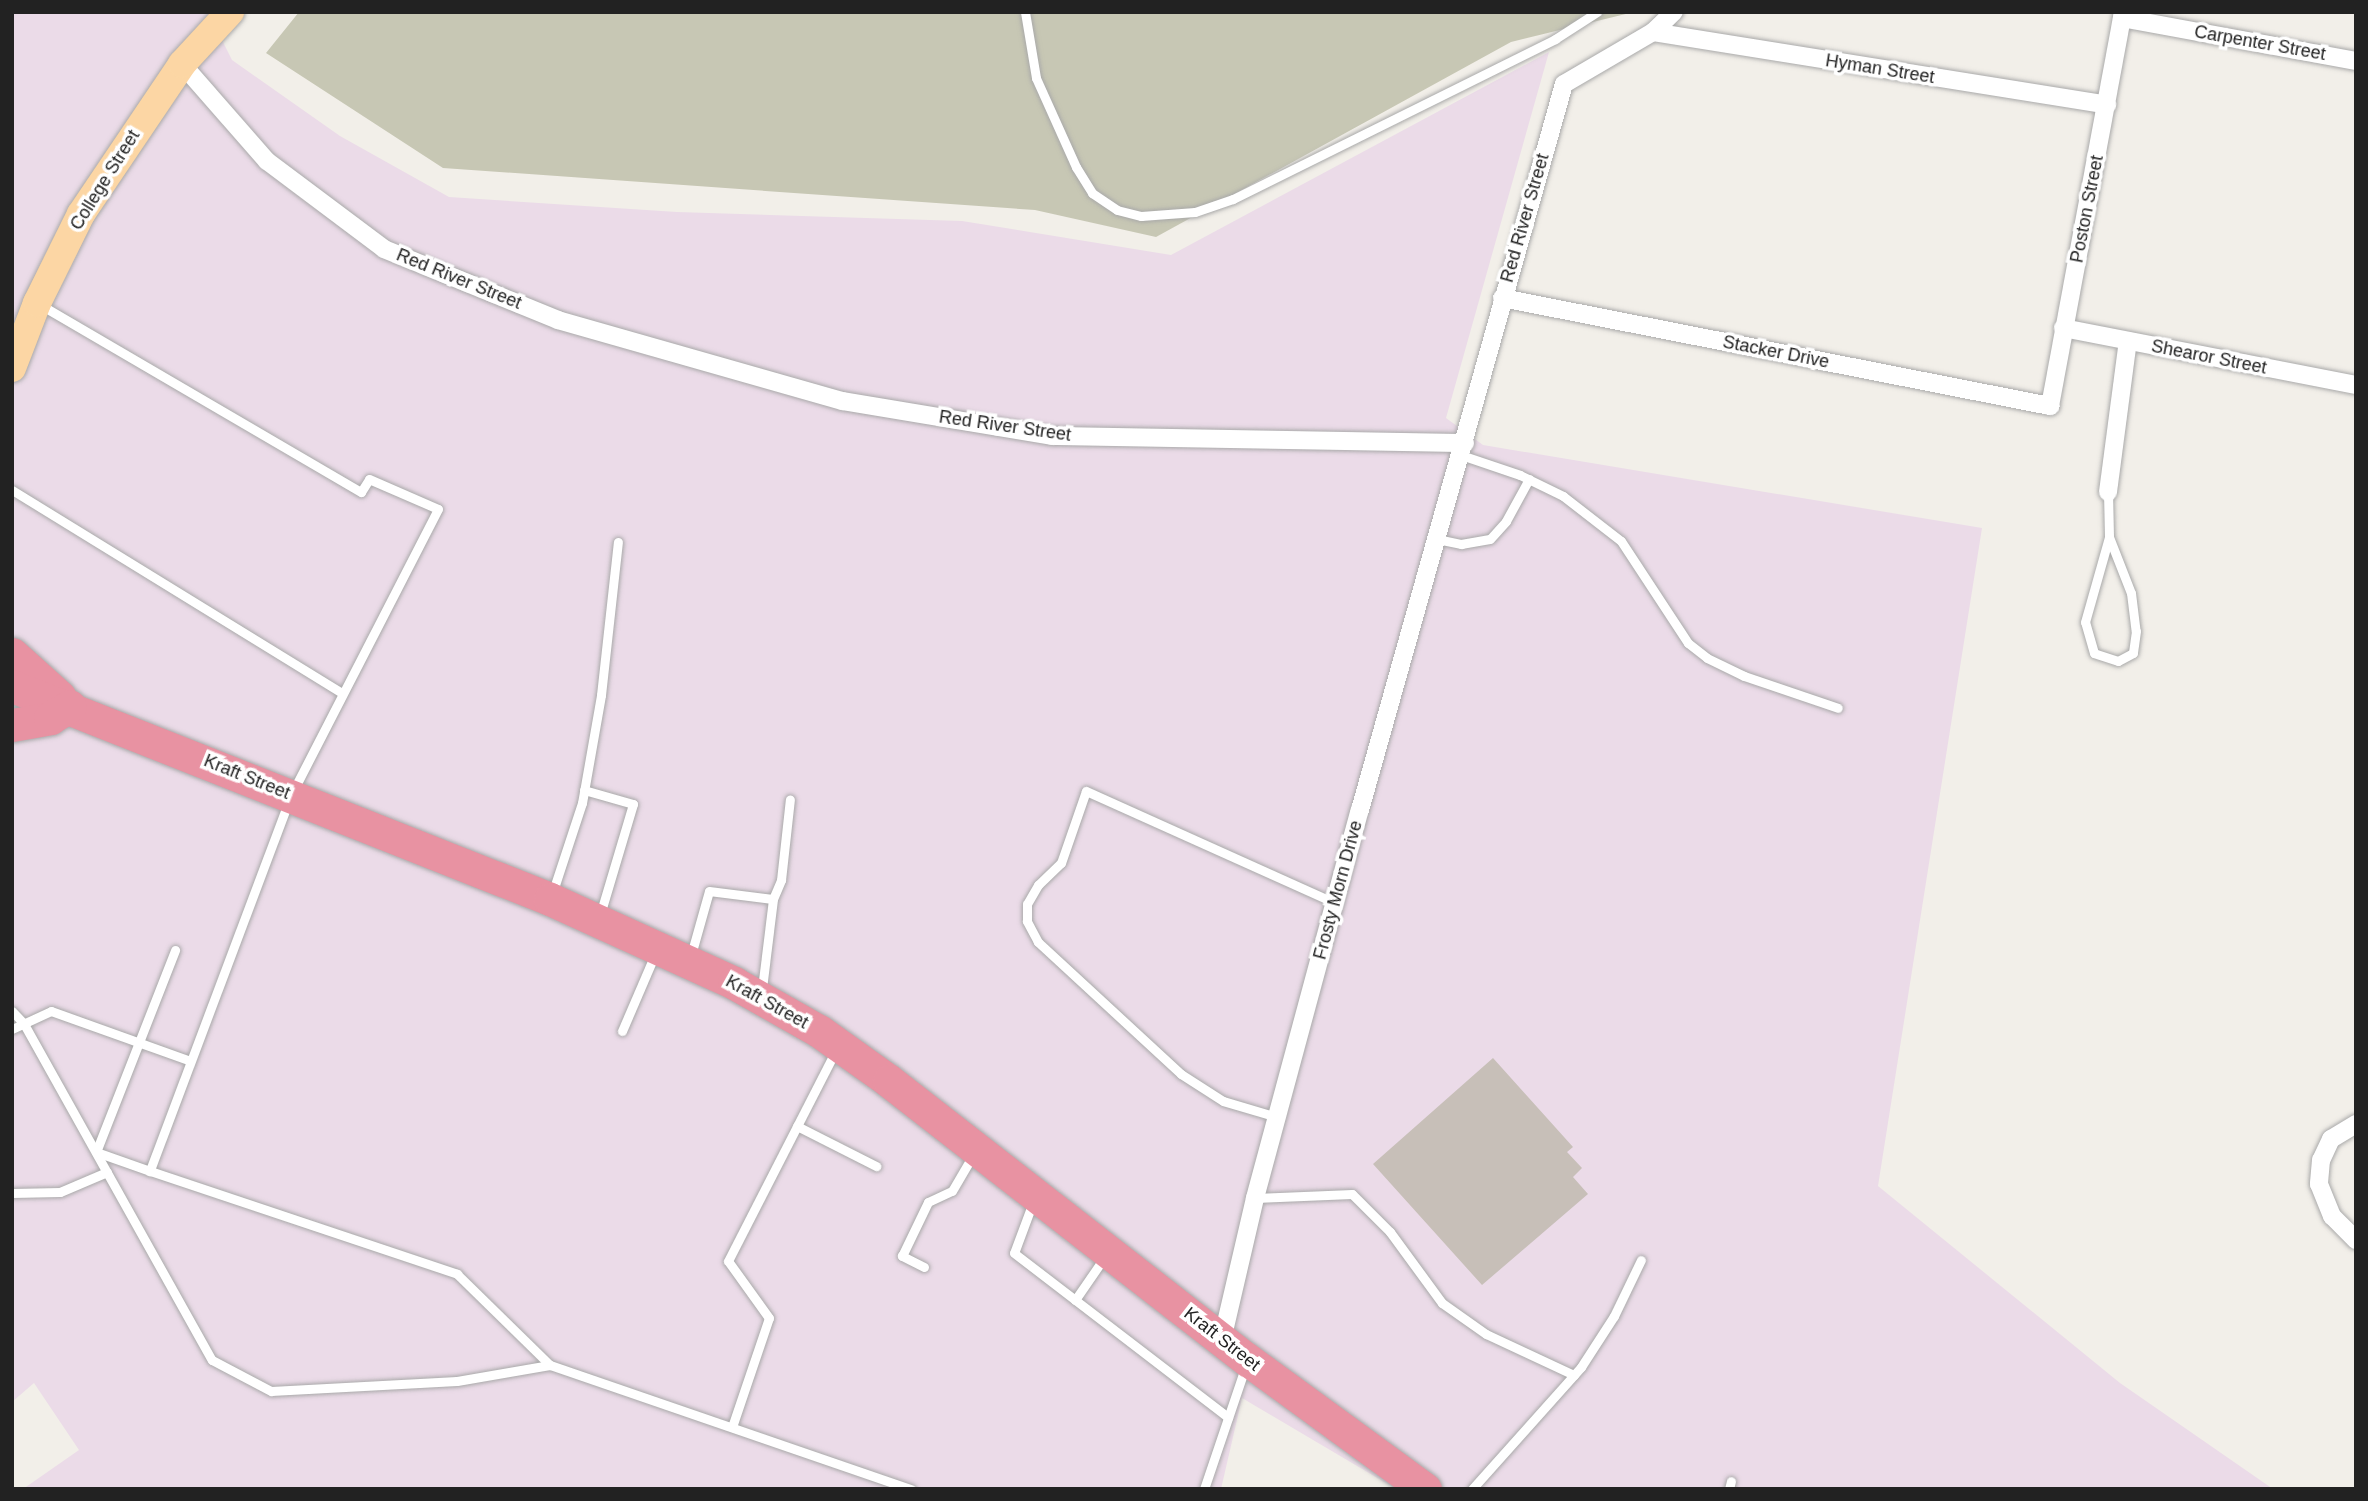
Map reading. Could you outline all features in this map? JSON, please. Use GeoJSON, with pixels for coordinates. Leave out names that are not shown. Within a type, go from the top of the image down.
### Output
{"type":"FeatureCollection","features":[{"type":"Feature","properties":{"kind":"highway"},"geometry":{"type":"LineString","coordinates":[[12,654],[70,706],[50,718],[12,726]]}},
{"type":"Feature","properties":{"kind":"highway","name":"Kraft Street"},"geometry":{"type":"LineString","coordinates":[[12,686],[70,706],[550,899],[658,946],[761,998],[838,1045],[977,1147],[1248,1360],[1425,1489]]}},
{"type":"Feature","properties":{"kind":"main road","name":"College Street"},"geometry":{"type":"LineString","coordinates":[[12,368],[37,303],[81,214],[182,64],[230,12]]}},
{"type":"Feature","properties":{"kind":"street","name":"Red River Street"},"geometry":{"type":"LineString","coordinates":[[182,64],[267,161],[384,249],[571,323],[843,401],[1052,436],[1463,449],[1502,298],[1564,84],[1653,32],[1674,12]]}},
{"type":"Feature","properties":{"kind":"street","name":"Carpenter Street"},"geometry":{"type":"LineString","coordinates":[[2123,15],[2356,61]]}},
{"type":"Feature","properties":{"kind":"street","name":"Poston Street"},"geometry":{"type":"LineString","coordinates":[[2050,405],[2123,15]]}},
{"type":"Feature","properties":{"kind":"street","name":"Hyman Street"},"geometry":{"type":"LineString","coordinates":[[1653,32],[2107,105]]}},
{"type":"Feature","properties":{"kind":"street","name":"Stacker Drive"},"geometry":{"type":"LineString","coordinates":[[1502,298],[2050,405]]}},
{"type":"Feature","properties":{"kind":"street","name":"Shearor Street"},"geometry":{"type":"LineString","coordinates":[[2063,328],[2356,385]]}},
{"type":"Feature","properties":{"kind":"street"},"geometry":{"type":"LineString","coordinates":[[2108,492],[2128,341]]}},
{"type":"Feature","properties":{"kind":"street","name":"Frosty Morn Drive"},"geometry":{"type":"LineString","coordinates":[[1222,1340],[1255,1198],[1463,449]]}},
{"type":"Feature","properties":{"kind":"street"},"geometry":{"type":"LineString","coordinates":[[2356,1124],[2331,1139],[2320,1160],[2319,1184],[2332,1216],[2356,1240]]}},
{"type":"Feature","properties":{"kind":"lane"},"geometry":{"type":"LineString","coordinates":[[1025,12],[1036,78],[1076,167],[1092,193],[1117,210],[1142,216],[1195,212],[1233,199],[1555,39],[1597,12]]}},
{"type":"Feature","properties":{"kind":"lane"},"geometry":{"type":"LineString","coordinates":[[37,303],[360,492],[369,479],[438,509],[340,692],[290,795],[188,1060],[150,1171]]}},
{"type":"Feature","properties":{"kind":"lane"},"geometry":{"type":"LineString","coordinates":[[1463,449],[1563,496],[1621,541],[1688,643],[1707,658],[1744,676],[1838,708]]}},
{"type":"Feature","properties":{"kind":"lane"},"geometry":{"type":"LineString","coordinates":[[1437,539],[1461,544],[1490,539],[1506,521],[1529,479]]}},
{"type":"Feature","properties":{"kind":"lane"},"geometry":{"type":"LineString","coordinates":[[12,490],[340,692]]}},
{"type":"Feature","properties":{"kind":"lane"},"geometry":{"type":"LineString","coordinates":[[2108,492],[2109,537],[2085,622],[2094,653],[2118,661],[2133,653],[2137,631],[2131,593],[2109,537]]}},
{"type":"Feature","properties":{"kind":"lane"},"geometry":{"type":"LineString","coordinates":[[550,899],[584,790],[601,695],[618,542]]}},
{"type":"Feature","properties":{"kind":"lane"},"geometry":{"type":"LineString","coordinates":[[584,790],[633,804],[598,920]]}},
{"type":"Feature","properties":{"kind":"lane"},"geometry":{"type":"LineString","coordinates":[[1277,1117],[1223,1101],[1181,1074],[1038,942],[1027,921],[1027,904],[1038,885],[1061,863],[1086,791],[1335,903]]}},
{"type":"Feature","properties":{"kind":"lane"},"geometry":{"type":"LineString","coordinates":[[761,998],[772,899],[780,880],[790,799]]}},
{"type":"Feature","properties":{"kind":"lane"},"geometry":{"type":"LineString","coordinates":[[689,961],[709,891],[772,899]]}},
{"type":"Feature","properties":{"kind":"lane"},"geometry":{"type":"LineString","coordinates":[[622,1031],[658,946]]}},
{"type":"Feature","properties":{"kind":"lane"},"geometry":{"type":"LineString","coordinates":[[96,1152],[175,950]]}},
{"type":"Feature","properties":{"kind":"lane"},"geometry":{"type":"LineString","coordinates":[[12,1011],[24,1024],[212,1360],[271,1391],[457,1381],[550,1365]]}},
{"type":"Feature","properties":{"kind":"lane"},"geometry":{"type":"LineString","coordinates":[[12,1029],[51,1011],[188,1060]]}},
{"type":"Feature","properties":{"kind":"lane"},"geometry":{"type":"LineString","coordinates":[[732,1427],[769,1318],[728,1261],[838,1045]]}},
{"type":"Feature","properties":{"kind":"lane"},"geometry":{"type":"LineString","coordinates":[[797,1126],[876,1166]]}},
{"type":"Feature","properties":{"kind":"lane"},"geometry":{"type":"LineString","coordinates":[[923,1267],[902,1256],[928,1202],[952,1191],[977,1147]]}},
{"type":"Feature","properties":{"kind":"lane"},"geometry":{"type":"LineString","coordinates":[[96,1152],[457,1274],[550,1365],[911,1489]]}},
{"type":"Feature","properties":{"kind":"lane"},"geometry":{"type":"LineString","coordinates":[[12,1193],[60,1192],[107,1172]]}},
{"type":"Feature","properties":{"kind":"lane"},"geometry":{"type":"LineString","coordinates":[[1036,1194],[1014,1253],[1228,1416]]}},
{"type":"Feature","properties":{"kind":"lane"},"geometry":{"type":"LineString","coordinates":[[1255,1198],[1352,1194],[1390,1232],[1442,1303],[1486,1334],[1574,1375]]}},
{"type":"Feature","properties":{"kind":"lane"},"geometry":{"type":"LineString","coordinates":[[1075,1300],[1109,1251]]}},
{"type":"Feature","properties":{"kind":"lane"},"geometry":{"type":"LineString","coordinates":[[1472,1489],[1574,1375],[1614,1317],[1642,1261]]}},
{"type":"Feature","properties":{"kind":"lane"},"geometry":{"type":"LineString","coordinates":[[1204,1489],[1248,1360]]}},
{"type":"Feature","properties":{"kind":"shaded area"},"geometry":{"type":"Polygon","coordinates":[[[12,12],[208,12],[232,60],[340,136],[449,197],[677,212],[962,221],[1171,255],[1549,52],[1446,418],[1483,445],[1982,528],[1878,1186],[2120,1383],[2273,1489],[1396,1489],[1242,1398],[1221,1489],[23,1489],[79,1450],[34,1383],[12,1402],[12,12]]]}},
{"type":"Feature","properties":{"kind":"shaded area"},"geometry":{"type":"Polygon","coordinates":[[[299,12],[1634,12],[1511,42],[1156,237],[1035,210],[443,168],[266,53],[299,12]]]}},
{"type":"Feature","properties":{"kind":"building"},"geometry":{"type":"Polygon","coordinates":[[[1493,1058],[1573,1147],[1567,1152],[1582,1168],[1573,1177],[1588,1194],[1482,1285],[1373,1164],[1493,1058]]]}}]}
